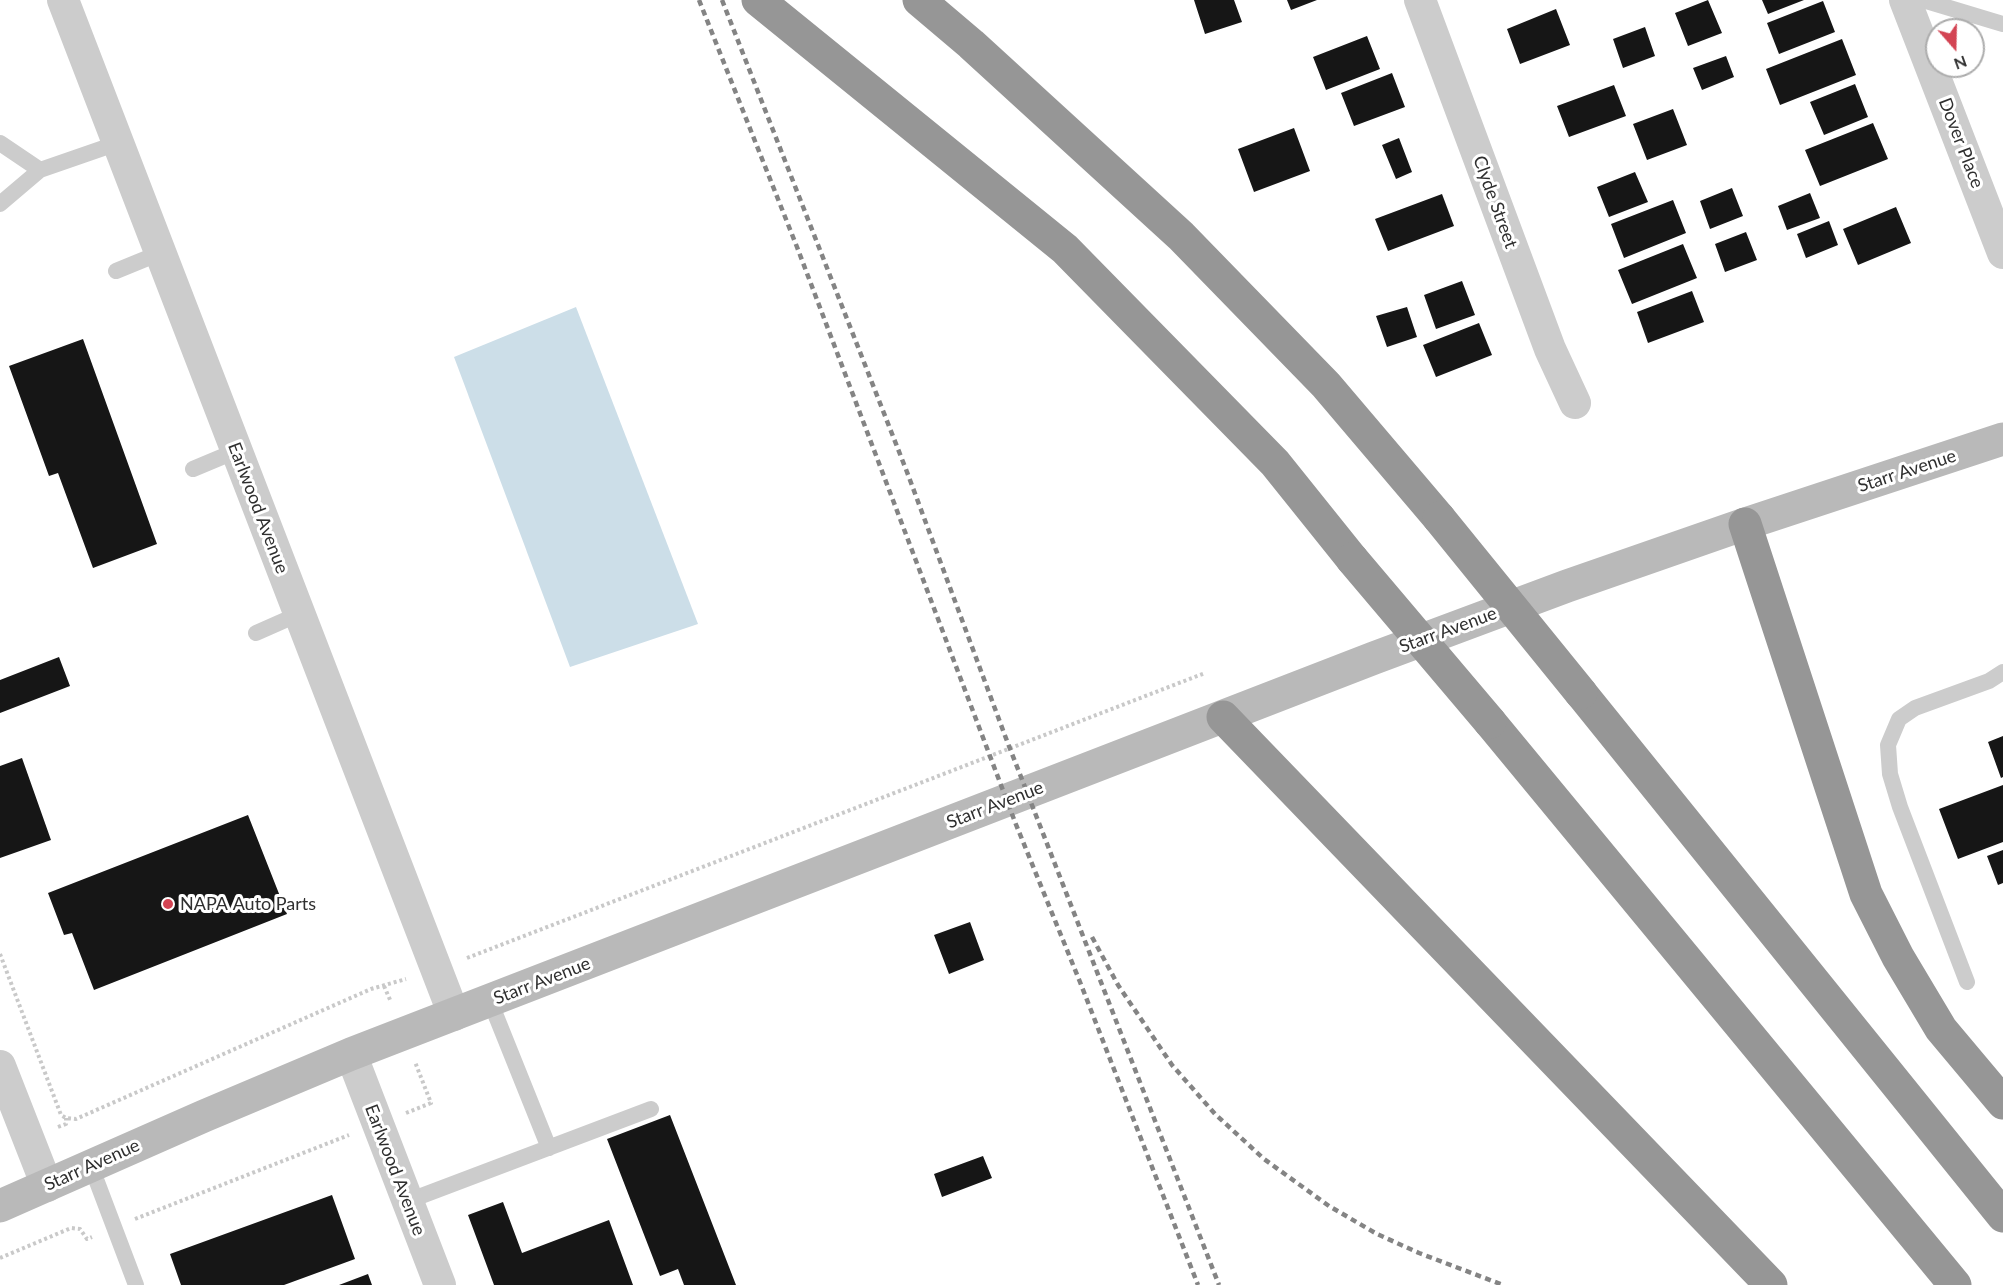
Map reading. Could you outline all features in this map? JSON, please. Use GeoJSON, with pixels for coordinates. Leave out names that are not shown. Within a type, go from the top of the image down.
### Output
{"type":"FeatureCollection","features":[{"type":"Feature","properties":{"kind":"highway"},"geometry":{"type":"LineString","coordinates":[[758,0],[1065,249],[1275,463],[1352,559],[1490,722],[1955,1285]]}},
{"type":"Feature","properties":{"kind":"highway"},"geometry":{"type":"LineString","coordinates":[[919,0],[971,44],[1181,236],[1326,385],[1439,518],[2003,1216]]}},
{"type":"Feature","properties":{"kind":"highway"},"geometry":{"type":"LineString","coordinates":[[1746,524],[1866,894],[1898,957],[1941,1029],[2003,1103]]}},
{"type":"Feature","properties":{"kind":"highway"},"geometry":{"type":"LineString","coordinates":[[1223,717],[1771,1285]]}},
{"type":"Feature","properties":{"kind":"main road","name":"Starr Avenue"},"geometry":{"type":"LineString","coordinates":[[0,1206],[351,1054],[1374,658],[1546,594],[1746,524],[2003,439]]}},
{"type":"Feature","properties":{"kind":"street","name":"Earlwood Avenue"},"geometry":{"type":"LineString","coordinates":[[63,0],[454,1015]]}},
{"type":"Feature","properties":{"kind":"street","name":"Clyde Street"},"geometry":{"type":"LineString","coordinates":[[1420,0],[1550,349],[1575,402]]}},
{"type":"Feature","properties":{"kind":"street","name":"Dover Place"},"geometry":{"type":"LineString","coordinates":[[1905,0],[2003,253]]}},
{"type":"Feature","properties":{"kind":"street","name":"Earlwood Avenue"},"geometry":{"type":"LineString","coordinates":[[351,1054],[440,1285]]}},
{"type":"Feature","properties":{"kind":"street"},"geometry":{"type":"LineString","coordinates":[[0,1066],[47,1186]]}},
{"type":"Feature","properties":{"kind":"lane"},"geometry":{"type":"LineString","coordinates":[[1923,0],[2003,24]]}},
{"type":"Feature","properties":{"kind":"lane"},"geometry":{"type":"LineString","coordinates":[[0,143],[39,170]]}},
{"type":"Feature","properties":{"kind":"lane"},"geometry":{"type":"LineString","coordinates":[[0,204],[39,170],[118,143]]}},
{"type":"Feature","properties":{"kind":"lane"},"geometry":{"type":"LineString","coordinates":[[116,271],[160,253]]}},
{"type":"Feature","properties":{"kind":"lane"},"geometry":{"type":"LineString","coordinates":[[193,469],[236,451]]}},
{"type":"Feature","properties":{"kind":"lane"},"geometry":{"type":"LineString","coordinates":[[256,633],[299,614]]}},
{"type":"Feature","properties":{"kind":"lane"},"geometry":{"type":"LineString","coordinates":[[1967,982],[1900,807],[1890,774],[1888,745],[1899,719],[1915,708],[1989,681],[2003,672]]}},
{"type":"Feature","properties":{"kind":"lane"},"geometry":{"type":"LineString","coordinates":[[490,1001],[549,1148]]}},
{"type":"Feature","properties":{"kind":"lane"},"geometry":{"type":"LineString","coordinates":[[408,1201],[651,1109]]}},
{"type":"Feature","properties":{"kind":"lane"},"geometry":{"type":"LineString","coordinates":[[91,1166],[136,1285]]}},
{"type":"Feature","properties":{"kind":"path"},"geometry":{"type":"LineString","coordinates":[[0,954],[61,1115],[76,1119],[371,989],[436,969],[1205,673]]}},
{"type":"Feature","properties":{"kind":"path"},"geometry":{"type":"LineString","coordinates":[[0,1258],[71,1228],[80,1229],[87,1239],[431,1103]]}},
{"type":"Feature","properties":{"kind":"water"},"geometry":{"type":"Polygon","coordinates":[[[576,307],[698,624],[570,667],[454,357],[576,307]]]}},
{"type":"Feature","properties":{"kind":"building"},"geometry":{"type":"Polygon","coordinates":[[[1194,0],[1234,0],[1242,22],[1205,34],[1194,0]]]}},
{"type":"Feature","properties":{"kind":"building"},"geometry":{"type":"Polygon","coordinates":[[[1287,0],[1317,0],[1291,10],[1287,0]]]}},
{"type":"Feature","properties":{"kind":"building"},"geometry":{"type":"Polygon","coordinates":[[[1708,0],[1722,33],[1688,46],[1675,13],[1708,0]]]}},
{"type":"Feature","properties":{"kind":"building"},"geometry":{"type":"Polygon","coordinates":[[[1762,0],[1804,0],[1768,14],[1762,0]]]}},
{"type":"Feature","properties":{"kind":"building"},"geometry":{"type":"Polygon","coordinates":[[[1823,1],[1835,32],[1779,54],[1767,23],[1823,1]]]}},
{"type":"Feature","properties":{"kind":"building"},"geometry":{"type":"Polygon","coordinates":[[[1556,9],[1570,45],[1520,64],[1507,29],[1556,9]]]}},
{"type":"Feature","properties":{"kind":"building"},"geometry":{"type":"Polygon","coordinates":[[[1645,27],[1655,56],[1623,68],[1613,39],[1645,27]]]}},
{"type":"Feature","properties":{"kind":"building"},"geometry":{"type":"Polygon","coordinates":[[[1367,36],[1380,69],[1326,90],[1313,57],[1367,36]]]}},
{"type":"Feature","properties":{"kind":"building"},"geometry":{"type":"Polygon","coordinates":[[[1842,39],[1856,75],[1780,105],[1766,69],[1842,39]]]}},
{"type":"Feature","properties":{"kind":"building"},"geometry":{"type":"Polygon","coordinates":[[[1726,56],[1734,77],[1702,90],[1693,68],[1726,56]]]}},
{"type":"Feature","properties":{"kind":"building"},"geometry":{"type":"Polygon","coordinates":[[[1392,73],[1405,107],[1354,126],[1341,93],[1392,73]]]}},
{"type":"Feature","properties":{"kind":"building"},"geometry":{"type":"Polygon","coordinates":[[[1855,84],[1868,117],[1824,135],[1810,102],[1855,84]]]}},
{"type":"Feature","properties":{"kind":"building"},"geometry":{"type":"Polygon","coordinates":[[[1614,85],[1626,116],[1569,137],[1557,106],[1614,85]]]}},
{"type":"Feature","properties":{"kind":"building"},"geometry":{"type":"Polygon","coordinates":[[[1673,109],[1687,145],[1647,160],[1633,124],[1673,109]]]}},
{"type":"Feature","properties":{"kind":"building"},"geometry":{"type":"Polygon","coordinates":[[[1873,123],[1888,159],[1820,186],[1805,150],[1873,123]]]}},
{"type":"Feature","properties":{"kind":"building"},"geometry":{"type":"Polygon","coordinates":[[[1294,128],[1310,171],[1254,192],[1238,149],[1294,128]]]}},
{"type":"Feature","properties":{"kind":"building"},"geometry":{"type":"Polygon","coordinates":[[[1399,138],[1412,172],[1396,179],[1382,145],[1399,138]]]}},
{"type":"Feature","properties":{"kind":"building"},"geometry":{"type":"Polygon","coordinates":[[[1635,172],[1648,202],[1609,217],[1597,187],[1635,172]]]}},
{"type":"Feature","properties":{"kind":"building"},"geometry":{"type":"Polygon","coordinates":[[[1732,188],[1743,216],[1710,229],[1700,201],[1732,188]]]}},
{"type":"Feature","properties":{"kind":"building"},"geometry":{"type":"Polygon","coordinates":[[[1810,193],[1820,218],[1787,230],[1778,206],[1810,193]]]}},
{"type":"Feature","properties":{"kind":"building"},"geometry":{"type":"Polygon","coordinates":[[[1442,194],[1454,226],[1388,251],[1375,219],[1442,194]]]}},
{"type":"Feature","properties":{"kind":"building"},"geometry":{"type":"Polygon","coordinates":[[[1673,200],[1686,233],[1624,258],[1611,224],[1673,200]]]}},
{"type":"Feature","properties":{"kind":"building"},"geometry":{"type":"Polygon","coordinates":[[[1896,207],[1911,243],[1858,265],[1843,229],[1896,207]]]}},
{"type":"Feature","properties":{"kind":"building"},"geometry":{"type":"Polygon","coordinates":[[[1829,221],[1838,245],[1806,258],[1797,234],[1829,221]]]}},
{"type":"Feature","properties":{"kind":"building"},"geometry":{"type":"Polygon","coordinates":[[[1746,232],[1757,260],[1725,272],[1715,244],[1746,232]]]}},
{"type":"Feature","properties":{"kind":"building"},"geometry":{"type":"Polygon","coordinates":[[[1683,244],[1697,278],[1632,304],[1618,270],[1683,244]]]}},
{"type":"Feature","properties":{"kind":"building"},"geometry":{"type":"Polygon","coordinates":[[[1462,281],[1475,315],[1436,329],[1424,295],[1462,281]]]}},
{"type":"Feature","properties":{"kind":"building"},"geometry":{"type":"Polygon","coordinates":[[[1692,291],[1704,322],[1648,343],[1637,312],[1692,291]]]}},
{"type":"Feature","properties":{"kind":"building"},"geometry":{"type":"Polygon","coordinates":[[[1407,307],[1417,337],[1387,347],[1376,316],[1407,307]]]}},
{"type":"Feature","properties":{"kind":"building"},"geometry":{"type":"Polygon","coordinates":[[[1479,323],[1492,355],[1436,377],[1423,345],[1479,323]]]}},
{"type":"Feature","properties":{"kind":"building"},"geometry":{"type":"Polygon","coordinates":[[[83,339],[157,544],[93,568],[58,473],[49,476],[9,366],[83,339]]]}},
{"type":"Feature","properties":{"kind":"building"},"geometry":{"type":"Polygon","coordinates":[[[59,657],[70,686],[0,713],[0,680],[59,657]]]}},
{"type":"Feature","properties":{"kind":"building"},"geometry":{"type":"Polygon","coordinates":[[[2003,736],[2003,777],[2001,778],[1988,742],[2003,736]]]}},
{"type":"Feature","properties":{"kind":"building"},"geometry":{"type":"Polygon","coordinates":[[[22,758],[51,840],[0,858],[0,766],[22,758]]]}},
{"type":"Feature","properties":{"kind":"building"},"geometry":{"type":"Polygon","coordinates":[[[2003,785],[2003,842],[1958,859],[1939,809],[2003,785]]]}},
{"type":"Feature","properties":{"kind":"building","name":"NAPA Auto Parts"},"geometry":{"type":"Polygon","coordinates":[[[248,815],[287,914],[94,990],[72,933],[64,935],[48,893],[248,815]]]}},
{"type":"Feature","properties":{"kind":"building"},"geometry":{"type":"Polygon","coordinates":[[[2003,850],[2003,883],[1998,885],[1987,856],[2003,850]]]}},
{"type":"Feature","properties":{"kind":"building"},"geometry":{"type":"Polygon","coordinates":[[[970,922],[984,960],[949,974],[934,935],[970,922]]]}},
{"type":"Feature","properties":{"kind":"building"},"geometry":{"type":"Polygon","coordinates":[[[670,1115],[736,1285],[684,1285],[678,1269],[660,1276],[607,1139],[670,1115]]]}},
{"type":"Feature","properties":{"kind":"building"},"geometry":{"type":"Polygon","coordinates":[[[983,1156],[992,1178],[942,1197],[934,1174],[983,1156]]]}},
{"type":"Feature","properties":{"kind":"building"},"geometry":{"type":"Polygon","coordinates":[[[332,1195],[355,1259],[284,1285],[181,1285],[170,1254],[332,1195]]]}},
{"type":"Feature","properties":{"kind":"building"},"geometry":{"type":"Polygon","coordinates":[[[503,1202],[522,1253],[609,1220],[633,1285],[494,1285],[468,1215],[503,1202]]]}},
{"type":"Feature","properties":{"kind":"building"},"geometry":{"type":"Polygon","coordinates":[[[368,1274],[372,1285],[339,1285],[368,1274]]]}},
{"type":"Feature","properties":{"kind":"railway"},"geometry":{"type":"LineString","coordinates":[[699,0],[797,247],[1015,822],[1198,1285]]}},
{"type":"Feature","properties":{"kind":"railway"},"geometry":{"type":"LineString","coordinates":[[722,0],[907,472],[1007,741],[1219,1285]]}},
{"type":"Feature","properties":{"kind":"railway"},"geometry":{"type":"LineString","coordinates":[[1092,937],[1118,985],[1172,1065],[1215,1114],[1264,1159],[1329,1206],[1377,1234],[1419,1253],[1503,1285]]}},
{"type":"Feature","properties":{"kind":"place","name":"NAPA Auto Parts"},"geometry":{"type":"Point","coordinates":[168,904]}}]}
